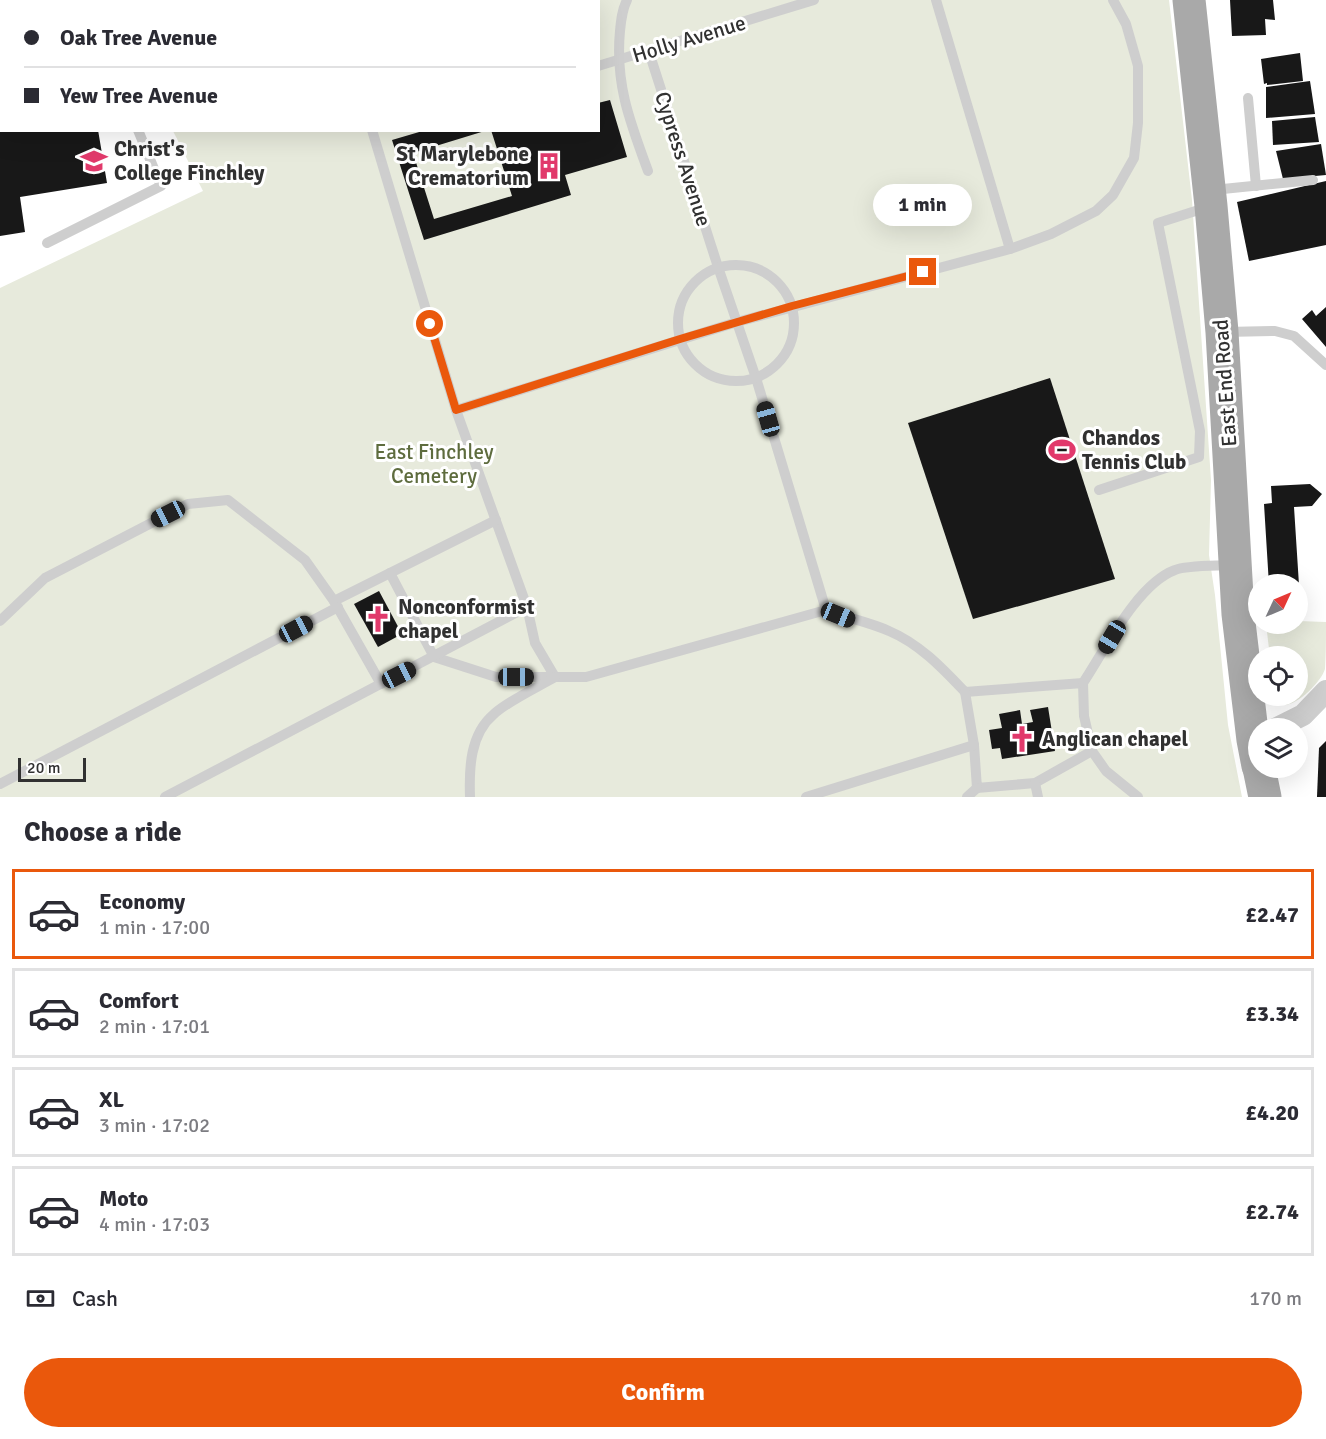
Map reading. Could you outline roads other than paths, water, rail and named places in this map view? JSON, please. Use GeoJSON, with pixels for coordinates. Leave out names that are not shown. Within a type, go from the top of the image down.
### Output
{"type":"FeatureCollection","features":[{"type":"Feature","properties":{"kind":"main road","name":"East End Road"},"geometry":{"type":"LineString","coordinates":[[1189,0],[1211,198],[1222,332],[1238,614],[1256,718]]}},
{"type":"Feature","properties":{"kind":"main road","name":"East End Road"},"geometry":{"type":"LineString","coordinates":[[1263,778],[1265,797]]}},
{"type":"Feature","properties":{"kind":"street"},"geometry":{"type":"LineString","coordinates":[[1299,718],[1326,692]]}},
{"type":"Feature","properties":{"kind":"lane"},"geometry":{"type":"LineString","coordinates":[[627,0],[622,10],[618,54],[620,82],[628,115],[648,171]]}},
{"type":"Feature","properties":{"kind":"lane","name":"Holly Avenue"},"geometry":{"type":"LineString","coordinates":[[600,65],[814,0]]}},
{"type":"Feature","properties":{"kind":"lane"},"geometry":{"type":"LineString","coordinates":[[936,0],[1010,249]]}},
{"type":"Feature","properties":{"kind":"lane"},"geometry":{"type":"LineString","coordinates":[[456,410],[736,322],[1010,249],[1051,234],[1096,211],[1113,195],[1134,158],[1138,123],[1137,66],[1126,24],[1113,0]]}},
{"type":"Feature","properties":{"kind":"lane","name":"Cypress Avenue"},"geometry":{"type":"LineString","coordinates":[[649,52],[756,378]]}},
{"type":"Feature","properties":{"kind":"lane"},"geometry":{"type":"LineString","coordinates":[[1248,98],[1256,186]]}},
{"type":"Feature","properties":{"kind":"lane"},"geometry":{"type":"LineString","coordinates":[[47,243],[161,186],[139,132]]}},
{"type":"Feature","properties":{"kind":"lane"},"geometry":{"type":"LineString","coordinates":[[373,132],[456,410],[526,607],[535,643],[555,677]]}},
{"type":"Feature","properties":{"kind":"lane"},"geometry":{"type":"LineString","coordinates":[[1100,490],[1199,457],[1200,431],[1158,223],[1211,198],[1256,186],[1313,180]]}},
{"type":"Feature","properties":{"kind":"lane"},"geometry":{"type":"LineString","coordinates":[[736,264],[754,267],[771,276],[784,289],[792,306],[795,323],[792,341],[784,357],[771,370],[756,378],[737,381],[718,378],[701,370],[688,356],[680,339],[678,321],[681,303],[689,288],[702,275],[718,267],[736,264]]}},
{"type":"Feature","properties":{"kind":"lane"},"geometry":{"type":"LineString","coordinates":[[1222,332],[1275,331],[1293,336],[1326,365]]}},
{"type":"Feature","properties":{"kind":"lane"},"geometry":{"type":"LineString","coordinates":[[756,378],[826,610]]}},
{"type":"Feature","properties":{"kind":"lane"},"geometry":{"type":"LineString","coordinates":[[0,621],[45,578],[188,504],[228,500],[305,560],[336,604],[381,684]]}},
{"type":"Feature","properties":{"kind":"lane"},"geometry":{"type":"LineString","coordinates":[[0,784],[390,573],[496,520]]}},
{"type":"Feature","properties":{"kind":"lane"},"geometry":{"type":"LineString","coordinates":[[1138,797],[1106,771],[1092,751],[1084,716],[1083,683],[1122,622],[1140,597],[1154,583],[1176,569],[1236,565]]}},
{"type":"Feature","properties":{"kind":"lane"},"geometry":{"type":"LineString","coordinates":[[390,573],[434,657],[496,677],[586,677],[826,610],[849,620],[889,631],[929,656],[965,692],[974,745],[977,788]]}},
{"type":"Feature","properties":{"kind":"lane"},"geometry":{"type":"LineString","coordinates":[[165,797],[526,607]]}},
{"type":"Feature","properties":{"kind":"lane"},"geometry":{"type":"LineString","coordinates":[[470,797],[469,769],[475,739],[493,714],[555,677]]}},
{"type":"Feature","properties":{"kind":"lane"},"geometry":{"type":"LineString","coordinates":[[965,692],[1083,683]]}},
{"type":"Feature","properties":{"kind":"lane"},"geometry":{"type":"LineString","coordinates":[[806,797],[974,745]]}},
{"type":"Feature","properties":{"kind":"lane"},"geometry":{"type":"LineString","coordinates":[[967,797],[977,788],[1035,783],[1092,751]]}},
{"type":"Feature","properties":{"kind":"lane"},"geometry":{"type":"LineString","coordinates":[[1035,783],[1038,797]]}},
{"type":"Feature","properties":{"kind":"place","name":"Christ's College Finchley"},"geometry":{"type":"Point","coordinates":[94,161]}},
{"type":"Feature","properties":{"kind":"place","name":"St Marylebone Crematorium"},"geometry":{"type":"Point","coordinates":[549,166]}},
{"type":"Feature","properties":{"kind":"place","name":"Chandos Tennis Club"},"geometry":{"type":"Point","coordinates":[1062,450]}},
{"type":"Feature","properties":{"kind":"place","name":"Nonconformist chapel"},"geometry":{"type":"Point","coordinates":[378,619]}},
{"type":"Feature","properties":{"kind":"place","name":"Anglican chapel"},"geometry":{"type":"Point","coordinates":[1022,739]}},
{"type":"Feature","properties":{"kind":"park label","name":"East Finchley Cemetery"},"geometry":{"type":"Point","coordinates":[434,464]}}]}
